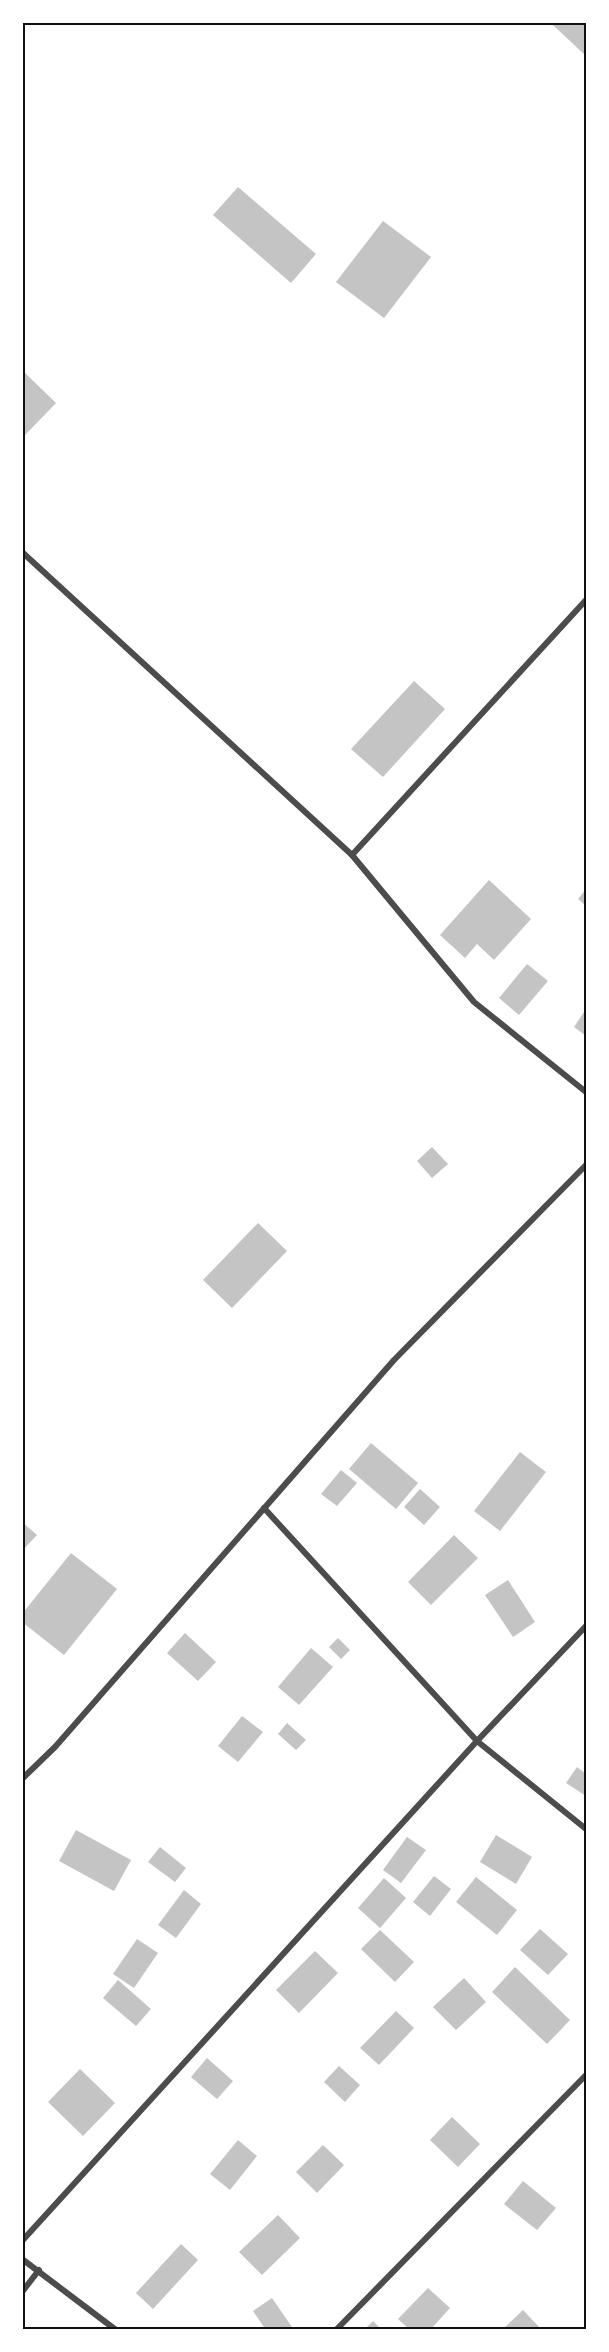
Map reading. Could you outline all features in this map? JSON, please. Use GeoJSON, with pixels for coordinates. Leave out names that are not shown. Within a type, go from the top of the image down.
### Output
{"type":"FeatureCollection","features":[{"type":"Feature","properties":{"kind":"street"},"geometry":{"type":"LineString","coordinates":[[22,552],[352,855],[474,1002],[586,1092]]}},
{"type":"Feature","properties":{"kind":"street"},"geometry":{"type":"LineString","coordinates":[[352,855],[586,600]]}},
{"type":"Feature","properties":{"kind":"street"},"geometry":{"type":"LineString","coordinates":[[22,1779],[55,1747],[394,1360],[586,1165]]}},
{"type":"Feature","properties":{"kind":"street"},"geometry":{"type":"LineString","coordinates":[[264,1508],[477,1741],[586,1829]]}},
{"type":"Feature","properties":{"kind":"street"},"geometry":{"type":"LineString","coordinates":[[22,2241],[477,1741],[586,1626]]}},
{"type":"Feature","properties":{"kind":"street"},"geometry":{"type":"LineString","coordinates":[[336,2330],[586,2075]]}},
{"type":"Feature","properties":{"kind":"street"},"geometry":{"type":"LineString","coordinates":[[22,2259],[116,2330]]}},
{"type":"Feature","properties":{"kind":"street"},"geometry":{"type":"LineString","coordinates":[[22,2292],[39,2270]]}},
{"type":"Feature","properties":{"kind":"building"},"geometry":{"type":"Polygon","coordinates":[[[555,22],[586,22],[586,56],[553,25],[555,22]]]}},
{"type":"Feature","properties":{"kind":"building"},"geometry":{"type":"Polygon","coordinates":[[[238,187],[316,254],[291,283],[213,215],[238,187]]]}},
{"type":"Feature","properties":{"kind":"building"},"geometry":{"type":"Polygon","coordinates":[[[383,221],[431,257],[384,318],[336,282],[383,221]]]}},
{"type":"Feature","properties":{"kind":"building"},"geometry":{"type":"Polygon","coordinates":[[[22,370],[56,403],[25,435],[22,432],[22,370]]]}},
{"type":"Feature","properties":{"kind":"building"},"geometry":{"type":"Polygon","coordinates":[[[414,681],[445,709],[383,777],[351,749],[414,681]]]}},
{"type":"Feature","properties":{"kind":"building"},"geometry":{"type":"Polygon","coordinates":[[[489,880],[531,919],[494,960],[477,944],[465,958],[440,935],[489,880]]]}},
{"type":"Feature","properties":{"kind":"building"},"geometry":{"type":"Polygon","coordinates":[[[586,889],[586,906],[578,899],[586,889]]]}},
{"type":"Feature","properties":{"kind":"building"},"geometry":{"type":"Polygon","coordinates":[[[527,964],[548,981],[519,1015],[499,998],[527,964]]]}},
{"type":"Feature","properties":{"kind":"building"},"geometry":{"type":"Polygon","coordinates":[[[586,1009],[586,1036],[574,1027],[586,1009]]]}},
{"type":"Feature","properties":{"kind":"building"},"geometry":{"type":"Polygon","coordinates":[[[432,1147],[448,1164],[432,1178],[417,1161],[432,1147]]]}},
{"type":"Feature","properties":{"kind":"building"},"geometry":{"type":"Polygon","coordinates":[[[258,1223],[287,1251],[232,1308],[203,1280],[258,1223]]]}},
{"type":"Feature","properties":{"kind":"building"},"geometry":{"type":"Polygon","coordinates":[[[371,1443],[418,1483],[396,1509],[349,1469],[371,1443]]]}},
{"type":"Feature","properties":{"kind":"building"},"geometry":{"type":"Polygon","coordinates":[[[520,1452],[546,1472],[500,1531],[474,1511],[520,1452]]]}},
{"type":"Feature","properties":{"kind":"building"},"geometry":{"type":"Polygon","coordinates":[[[341,1470],[357,1483],[337,1506],[321,1494],[341,1470]]]}},
{"type":"Feature","properties":{"kind":"building"},"geometry":{"type":"Polygon","coordinates":[[[420,1489],[440,1507],[424,1525],[404,1507],[420,1489]]]}},
{"type":"Feature","properties":{"kind":"building"},"geometry":{"type":"Polygon","coordinates":[[[22,1522],[37,1535],[22,1551],[22,1522]]]}},
{"type":"Feature","properties":{"kind":"building"},"geometry":{"type":"Polygon","coordinates":[[[454,1535],[478,1558],[431,1605],[408,1582],[454,1535]]]}},
{"type":"Feature","properties":{"kind":"building"},"geometry":{"type":"Polygon","coordinates":[[[71,1553],[117,1589],[64,1655],[22,1622],[22,1614],[71,1553]]]}},
{"type":"Feature","properties":{"kind":"building"},"geometry":{"type":"Polygon","coordinates":[[[508,1580],[535,1622],[513,1637],[485,1595],[508,1580]]]}},
{"type":"Feature","properties":{"kind":"building"},"geometry":{"type":"Polygon","coordinates":[[[185,1633],[216,1662],[198,1681],[167,1653],[185,1633]]]}},
{"type":"Feature","properties":{"kind":"building"},"geometry":{"type":"Polygon","coordinates":[[[338,1638],[350,1650],[341,1659],[329,1647],[338,1638]]]}},
{"type":"Feature","properties":{"kind":"building"},"geometry":{"type":"Polygon","coordinates":[[[311,1648],[333,1667],[299,1705],[278,1687],[311,1648]]]}},
{"type":"Feature","properties":{"kind":"building"},"geometry":{"type":"Polygon","coordinates":[[[242,1716],[263,1732],[238,1762],[218,1746],[242,1716]]]}},
{"type":"Feature","properties":{"kind":"building"},"geometry":{"type":"Polygon","coordinates":[[[287,1723],[306,1740],[296,1750],[278,1734],[287,1723]]]}},
{"type":"Feature","properties":{"kind":"building"},"geometry":{"type":"Polygon","coordinates":[[[577,1767],[586,1774],[586,1796],[566,1783],[577,1767]]]}},
{"type":"Feature","properties":{"kind":"building"},"geometry":{"type":"Polygon","coordinates":[[[76,1830],[131,1860],[114,1891],[59,1861],[76,1830]]]}},
{"type":"Feature","properties":{"kind":"building"},"geometry":{"type":"Polygon","coordinates":[[[496,1835],[532,1857],[516,1884],[480,1862],[496,1835]]]}},
{"type":"Feature","properties":{"kind":"building"},"geometry":{"type":"Polygon","coordinates":[[[407,1837],[426,1850],[401,1883],[383,1870],[407,1837]]]}},
{"type":"Feature","properties":{"kind":"building"},"geometry":{"type":"Polygon","coordinates":[[[160,1847],[186,1868],[175,1882],[148,1862],[160,1847]]]}},
{"type":"Feature","properties":{"kind":"building"},"geometry":{"type":"Polygon","coordinates":[[[434,1876],[451,1889],[430,1916],[413,1902],[434,1876]]]}},
{"type":"Feature","properties":{"kind":"building"},"geometry":{"type":"Polygon","coordinates":[[[476,1877],[517,1910],[497,1935],[456,1902],[476,1877]]]}},
{"type":"Feature","properties":{"kind":"building"},"geometry":{"type":"Polygon","coordinates":[[[384,1878],[406,1898],[380,1928],[358,1908],[384,1878]]]}},
{"type":"Feature","properties":{"kind":"building"},"geometry":{"type":"Polygon","coordinates":[[[184,1890],[201,1904],[176,1938],[158,1925],[184,1890]]]}},
{"type":"Feature","properties":{"kind":"building"},"geometry":{"type":"Polygon","coordinates":[[[540,1929],[568,1954],[548,1975],[520,1950],[540,1929]]]}},
{"type":"Feature","properties":{"kind":"building"},"geometry":{"type":"Polygon","coordinates":[[[380,1930],[414,1962],[395,1982],[361,1949],[380,1930]]]}},
{"type":"Feature","properties":{"kind":"building"},"geometry":{"type":"Polygon","coordinates":[[[137,1939],[158,1953],[134,1988],[113,1974],[137,1939]]]}},
{"type":"Feature","properties":{"kind":"building"},"geometry":{"type":"Polygon","coordinates":[[[315,1951],[338,1973],[299,2013],[276,1990],[315,1951]]]}},
{"type":"Feature","properties":{"kind":"building"},"geometry":{"type":"Polygon","coordinates":[[[515,1967],[570,2020],[547,2044],[492,1992],[515,1967]]]}},
{"type":"Feature","properties":{"kind":"building"},"geometry":{"type":"Polygon","coordinates":[[[464,1978],[486,2002],[456,2030],[433,2007],[464,1978]]]}},
{"type":"Feature","properties":{"kind":"building"},"geometry":{"type":"Polygon","coordinates":[[[118,1980],[151,2009],[136,2026],[103,1998],[118,1980]]]}},
{"type":"Feature","properties":{"kind":"building"},"geometry":{"type":"Polygon","coordinates":[[[396,2011],[414,2028],[379,2065],[360,2048],[396,2011]]]}},
{"type":"Feature","properties":{"kind":"building"},"geometry":{"type":"Polygon","coordinates":[[[207,2058],[233,2081],[217,2099],[191,2077],[207,2058]]]}},
{"type":"Feature","properties":{"kind":"building"},"geometry":{"type":"Polygon","coordinates":[[[339,2066],[360,2085],[345,2102],[324,2082],[339,2066]]]}},
{"type":"Feature","properties":{"kind":"building"},"geometry":{"type":"Polygon","coordinates":[[[80,2069],[115,2103],[83,2136],[48,2102],[80,2069]]]}},
{"type":"Feature","properties":{"kind":"building"},"geometry":{"type":"Polygon","coordinates":[[[452,2117],[480,2144],[458,2167],[430,2140],[452,2117]]]}},
{"type":"Feature","properties":{"kind":"building"},"geometry":{"type":"Polygon","coordinates":[[[238,2140],[257,2156],[230,2190],[210,2174],[238,2140]]]}},
{"type":"Feature","properties":{"kind":"building"},"geometry":{"type":"Polygon","coordinates":[[[323,2145],[344,2165],[317,2193],[296,2172],[323,2145]]]}},
{"type":"Feature","properties":{"kind":"building"},"geometry":{"type":"Polygon","coordinates":[[[523,2181],[556,2208],[537,2230],[504,2204],[523,2181]]]}},
{"type":"Feature","properties":{"kind":"building"},"geometry":{"type":"Polygon","coordinates":[[[278,2215],[300,2238],[262,2275],[239,2252],[278,2215]]]}},
{"type":"Feature","properties":{"kind":"building"},"geometry":{"type":"Polygon","coordinates":[[[181,2244],[198,2260],[153,2309],[136,2293],[181,2244]]]}},
{"type":"Feature","properties":{"kind":"building"},"geometry":{"type":"Polygon","coordinates":[[[428,2288],[450,2308],[430,2330],[410,2330],[398,2319],[428,2288]]]}},
{"type":"Feature","properties":{"kind":"building"},"geometry":{"type":"Polygon","coordinates":[[[272,2298],[294,2330],[266,2330],[253,2311],[272,2298]]]}},
{"type":"Feature","properties":{"kind":"building"},"geometry":{"type":"Polygon","coordinates":[[[523,2310],[542,2330],[502,2330],[523,2310]]]}},
{"type":"Feature","properties":{"kind":"building"},"geometry":{"type":"Polygon","coordinates":[[[373,2321],[382,2330],[364,2330],[373,2321]]]}}]}
